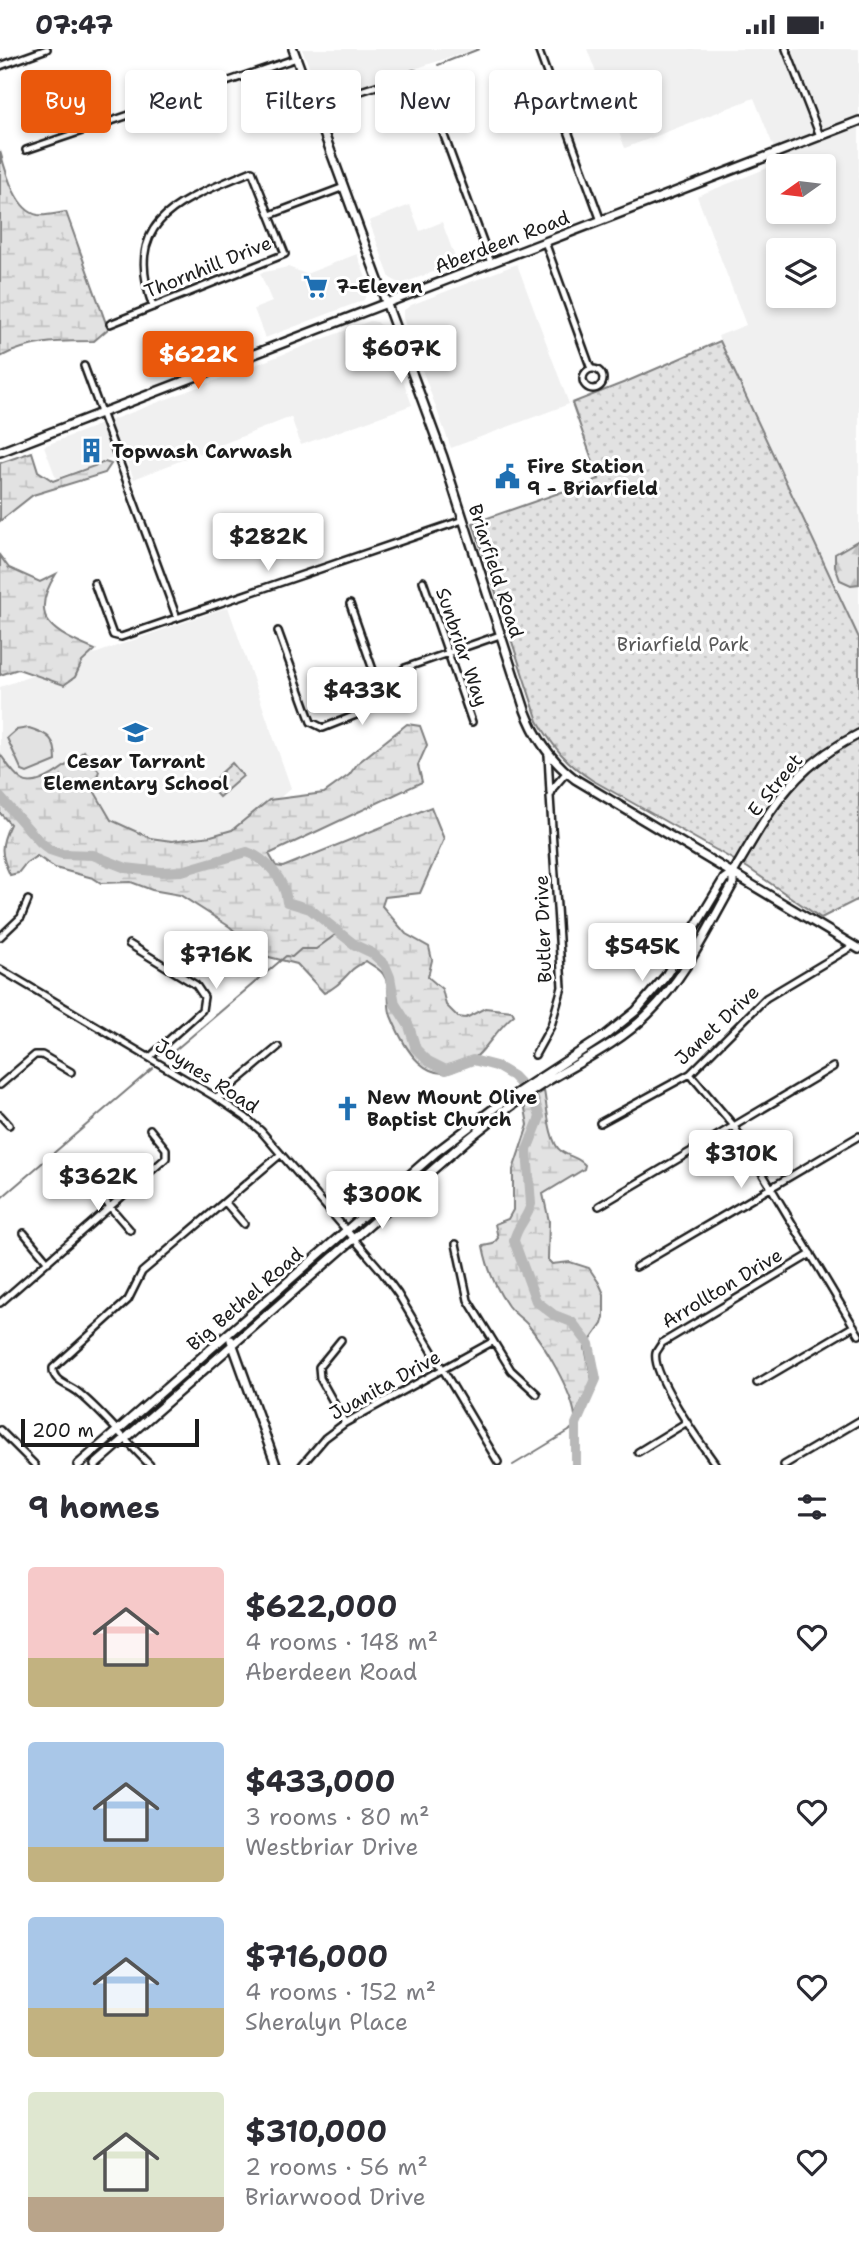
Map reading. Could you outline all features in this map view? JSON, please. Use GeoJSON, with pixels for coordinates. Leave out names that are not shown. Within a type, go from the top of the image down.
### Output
{"type":"FeatureCollection","features":[{"type":"Feature","properties":{"kind":"main road","name":"Briarfield Road"},"geometry":{"type":"LineString","coordinates":[[293,49],[301,70]]}},
{"type":"Feature","properties":{"kind":"main road","name":"Aberdeen Road"},"geometry":{"type":"LineString","coordinates":[[0,451],[859,121]]}},
{"type":"Feature","properties":{"kind":"main road","name":"Briarfield Road"},"geometry":{"type":"LineString","coordinates":[[324,133],[464,520],[530,724],[548,754],[566,773],[856,948]]}},
{"type":"Feature","properties":{"kind":"main road","name":"E Street"},"geometry":{"type":"LineString","coordinates":[[733,873],[775,804],[800,774],[822,755],[859,734]]}},
{"type":"Feature","properties":{"kind":"main road","name":"Big Bethel Road"},"geometry":{"type":"LineString","coordinates":[[78,1465],[435,1153],[606,1035],[642,1005],[665,977],[724,879],[733,873]]}},
{"type":"Feature","properties":{"kind":"main road","name":"Big Bethel Road"},"geometry":{"type":"LineString","coordinates":[[96,1465],[516,1098]]}},
{"type":"Feature","properties":{"kind":"main road"},"geometry":{"type":"LineString","coordinates":[[229,1333],[276,1465]]}},
{"type":"Feature","properties":{"kind":"street"},"geometry":{"type":"LineString","coordinates":[[0,66],[47,49]]}},
{"type":"Feature","properties":{"kind":"street"},"geometry":{"type":"LineString","coordinates":[[538,49],[601,221]]}},
{"type":"Feature","properties":{"kind":"street"},"geometry":{"type":"LineString","coordinates":[[786,49],[820,136]]}},
{"type":"Feature","properties":{"kind":"street"},"geometry":{"type":"LineString","coordinates":[[26,150],[297,58]]}},
{"type":"Feature","properties":{"kind":"street"},"geometry":{"type":"LineString","coordinates":[[361,91],[412,75],[421,75],[491,263]]}},
{"type":"Feature","properties":{"kind":"street"},"geometry":{"type":"LineString","coordinates":[[153,307],[144,277],[146,252],[156,225],[176,204],[252,171],[270,215]]}},
{"type":"Feature","properties":{"kind":"street","name":"Thornhill Drive"},"geometry":{"type":"LineString","coordinates":[[110,324],[285,254],[270,215],[344,187]]}},
{"type":"Feature","properties":{"kind":"street"},"geometry":{"type":"LineString","coordinates":[[545,242],[591,369]]}},
{"type":"Feature","properties":{"kind":"street"},"geometry":{"type":"LineString","coordinates":[[84,366],[177,618]]}},
{"type":"Feature","properties":{"kind":"street"},"geometry":{"type":"LineString","coordinates":[[94,583],[115,637],[121,637],[464,520]]}},
{"type":"Feature","properties":{"kind":"street","name":"Sunbriar Way"},"geometry":{"type":"LineString","coordinates":[[424,581],[472,722]]}},
{"type":"Feature","properties":{"kind":"street"},"geometry":{"type":"LineString","coordinates":[[350,604],[380,690]]}},
{"type":"Feature","properties":{"kind":"street"},"geometry":{"type":"LineString","coordinates":[[278,631],[309,718],[314,725],[323,728],[354,717],[368,707],[397,673],[500,635]]}},
{"type":"Feature","properties":{"kind":"street","name":"Butler Drive"},"geometry":{"type":"LineString","coordinates":[[535,1055],[551,1026],[562,987],[548,754]]}},
{"type":"Feature","properties":{"kind":"street"},"geometry":{"type":"LineString","coordinates":[[550,796],[566,773]]}},
{"type":"Feature","properties":{"kind":"street"},"geometry":{"type":"LineString","coordinates":[[0,937],[21,917],[28,900]]}},
{"type":"Feature","properties":{"kind":"street"},"geometry":{"type":"LineString","coordinates":[[129,944],[196,985],[204,997],[204,1004],[198,1014],[150,1057]]}},
{"type":"Feature","properties":{"kind":"street","name":"Janet Drive"},"geometry":{"type":"LineString","coordinates":[[600,1123],[690,1074],[766,998],[856,948]]}},
{"type":"Feature","properties":{"kind":"street","name":"Joynes Road"},"geometry":{"type":"LineString","coordinates":[[0,969],[150,1057],[253,1123],[348,1229],[398,1294],[498,1462]]}},
{"type":"Feature","properties":{"kind":"street"},"geometry":{"type":"LineString","coordinates":[[217,1098],[278,1047]]}},
{"type":"Feature","properties":{"kind":"street"},"geometry":{"type":"LineString","coordinates":[[0,1085],[36,1055],[42,1055],[71,1072]]}},
{"type":"Feature","properties":{"kind":"street"},"geometry":{"type":"LineString","coordinates":[[599,1206],[833,1067]]}},
{"type":"Feature","properties":{"kind":"street"},"geometry":{"type":"LineString","coordinates":[[690,1074],[734,1126],[859,1335]]}},
{"type":"Feature","properties":{"kind":"street"},"geometry":{"type":"LineString","coordinates":[[0,1115],[9,1125]]}},
{"type":"Feature","properties":{"kind":"street"},"geometry":{"type":"LineString","coordinates":[[0,1303],[166,1158],[166,1149],[150,1129]]}},
{"type":"Feature","properties":{"kind":"street"},"geometry":{"type":"LineString","coordinates":[[636,1266],[859,1136]]}},
{"type":"Feature","properties":{"kind":"street"},"geometry":{"type":"LineString","coordinates":[[150,1465],[86,1398],[55,1378],[52,1368],[128,1300],[142,1272],[281,1154]]}},
{"type":"Feature","properties":{"kind":"street"},"geometry":{"type":"LineString","coordinates":[[86,1179],[130,1230]]}},
{"type":"Feature","properties":{"kind":"street"},"geometry":{"type":"LineString","coordinates":[[225,1202],[244,1224]]}},
{"type":"Feature","properties":{"kind":"street"},"geometry":{"type":"LineString","coordinates":[[24,1233],[48,1262]]}},
{"type":"Feature","properties":{"kind":"street"},"geometry":{"type":"LineString","coordinates":[[456,1244],[468,1300],[511,1370],[537,1394]]}},
{"type":"Feature","properties":{"kind":"street","name":"Arrollton Drive"},"geometry":{"type":"LineString","coordinates":[[716,1465],[664,1383],[657,1366],[656,1354],[662,1343],[811,1254]]}},
{"type":"Feature","properties":{"kind":"street"},"geometry":{"type":"LineString","coordinates":[[757,1383],[854,1326]]}},
{"type":"Feature","properties":{"kind":"street"},"geometry":{"type":"LineString","coordinates":[[341,1340],[319,1367],[320,1378],[345,1423]]}},
{"type":"Feature","properties":{"kind":"street","name":"Juanita Drive"},"geometry":{"type":"LineString","coordinates":[[302,1465],[325,1438],[345,1423],[492,1342]]}},
{"type":"Feature","properties":{"kind":"street"},"geometry":{"type":"LineString","coordinates":[[784,1465],[859,1421]]}},
{"type":"Feature","properties":{"kind":"street"},"geometry":{"type":"LineString","coordinates":[[638,1452],[687,1422]]}},
{"type":"Feature","properties":{"kind":"street"},"geometry":{"type":"LineString","coordinates":[[0,1430],[35,1465]]}},
{"type":"Feature","properties":{"kind":"shaded area"},"geometry":{"type":"Polygon","coordinates":[[[302,49],[476,49],[411,70],[375,70],[375,82],[361,86],[361,70],[310,70],[302,49]]]}},
{"type":"Feature","properties":{"kind":"shaded area"},"geometry":{"type":"Polygon","coordinates":[[[587,49],[859,49],[859,638],[718,336],[746,325],[697,196],[766,169],[766,224],[836,224],[836,154],[776,154],[754,98],[625,148],[619,133],[662,133],[662,70],[595,70],[587,49]]]}},
{"type":"Feature","properties":{"kind":"shaded area"},"geometry":{"type":"Polygon","coordinates":[[[410,205],[420,231],[442,222],[457,263],[401,284],[390,278],[369,221],[410,205]]]}},
{"type":"Feature","properties":{"kind":"shaded area"},"geometry":{"type":"Polygon","coordinates":[[[357,254],[369,286],[364,300],[265,338],[254,309],[272,302],[260,273],[288,267],[306,274],[357,254]]]}},
{"type":"Feature","properties":{"kind":"shaded area"},"geometry":{"type":"Polygon","coordinates":[[[517,264],[569,404],[451,448],[403,318],[403,311],[411,305],[517,264]]]}},
{"type":"Feature","properties":{"kind":"shaded area"},"geometry":{"type":"Polygon","coordinates":[[[370,321],[377,322],[384,328],[412,405],[301,445],[291,417],[134,479],[124,454],[56,478],[44,446],[370,321]]]}},
{"type":"Feature","properties":{"kind":"shaded area","name":"Cesar Tarrant Elementary School"},"geometry":{"type":"Polygon","coordinates":[[[228,607],[291,788],[243,830],[171,849],[0,779],[0,687],[228,607]]]}},
{"type":"Feature","properties":{"kind":"green space"},"geometry":{"type":"Polygon","coordinates":[[[0,151],[12,188],[23,206],[38,215],[66,212],[108,329],[94,341],[34,345],[0,357],[0,151]]]}},
{"type":"Feature","properties":{"kind":"green space","name":"Briarfield Park"},"geometry":{"type":"Polygon","coordinates":[[[720,341],[859,638],[859,899],[821,918],[748,868],[592,780],[561,754],[538,721],[473,523],[599,479],[572,403],[720,341]]]}},
{"type":"Feature","properties":{"kind":"green space"},"geometry":{"type":"Polygon","coordinates":[[[32,452],[38,471],[53,481],[105,462],[111,464],[105,473],[33,495],[0,521],[0,463],[32,452]]]}},
{"type":"Feature","properties":{"kind":"green space"},"geometry":{"type":"Polygon","coordinates":[[[859,540],[859,584],[851,585],[840,580],[835,566],[835,554],[859,540]]]}},
{"type":"Feature","properties":{"kind":"green space"},"geometry":{"type":"Polygon","coordinates":[[[0,556],[9,568],[40,582],[56,574],[47,590],[44,603],[49,623],[57,631],[95,650],[82,662],[75,677],[64,685],[18,669],[0,675],[0,556]]]}},
{"type":"Feature","properties":{"kind":"green space"},"geometry":{"type":"Polygon","coordinates":[[[407,724],[420,726],[427,745],[418,765],[422,782],[269,854],[276,866],[283,867],[431,807],[444,839],[420,893],[385,897],[382,906],[406,934],[429,947],[432,960],[428,977],[442,989],[446,1005],[458,1017],[466,1018],[485,1008],[512,1011],[514,1015],[473,1060],[452,1072],[440,1073],[429,1069],[410,1052],[391,1016],[386,979],[380,970],[366,961],[324,993],[297,964],[261,955],[230,927],[180,895],[152,890],[131,882],[101,883],[93,878],[55,868],[37,856],[26,863],[18,873],[10,875],[4,861],[2,849],[10,824],[0,813],[0,754],[22,780],[37,782],[55,773],[84,751],[99,771],[93,789],[111,820],[150,838],[172,841],[211,836],[232,830],[269,800],[324,793],[349,775],[358,763],[407,724]]]}},
{"type":"Feature","properties":{"kind":"green space"},"geometry":{"type":"Polygon","coordinates":[[[29,728],[50,738],[55,747],[56,761],[27,773],[22,771],[7,738],[16,730],[29,728]]]}},
{"type":"Feature","properties":{"kind":"green space"},"geometry":{"type":"Polygon","coordinates":[[[232,763],[243,776],[219,797],[208,785],[232,763]]]}},
{"type":"Feature","properties":{"kind":"green space"},"geometry":{"type":"Polygon","coordinates":[[[544,1091],[551,1132],[557,1147],[585,1165],[584,1169],[543,1194],[549,1221],[548,1260],[552,1264],[570,1262],[589,1268],[604,1294],[602,1324],[585,1348],[592,1380],[575,1416],[569,1394],[542,1344],[528,1325],[510,1309],[500,1292],[483,1246],[493,1244],[498,1238],[495,1224],[508,1219],[513,1210],[513,1170],[528,1125],[524,1103],[544,1091]]]}},
{"type":"Feature","properties":{"kind":"waterway"},"geometry":{"type":"LineString","coordinates":[[438,65],[479,49]]}},
{"type":"Feature","properties":{"kind":"waterway"},"geometry":{"type":"LineString","coordinates":[[0,797],[40,842],[50,850],[62,854],[93,855],[126,868],[162,872],[182,871],[247,852],[254,855],[268,865],[279,878],[287,902],[310,909],[385,965],[395,1004],[409,1026],[416,1049],[428,1061],[446,1070],[473,1060],[496,1066],[513,1076],[534,1098],[540,1117],[527,1150],[531,1204],[514,1241],[536,1301],[554,1315],[572,1322],[589,1344],[596,1379],[576,1424],[576,1465]]}},
{"type":"Feature","properties":{"kind":"waterway"},"geometry":{"type":"LineString","coordinates":[[167,1057],[286,956],[292,957],[301,949],[316,949],[339,932]]}},
{"type":"Feature","properties":{"kind":"waterway"},"geometry":{"type":"LineString","coordinates":[[0,1199],[153,1068]]}},
{"type":"Feature","properties":{"kind":"waterway"},"geometry":{"type":"LineString","coordinates":[[513,1465],[576,1424]]}},
{"type":"Feature","properties":{"kind":"place","name":"7-Eleven"},"geometry":{"type":"Point","coordinates":[316,286]}},
{"type":"Feature","properties":{"kind":"place","name":"Topwash Carwash"},"geometry":{"type":"Point","coordinates":[92,451]}},
{"type":"Feature","properties":{"kind":"place","name":"Fire Station 9 - Briarfield"},"geometry":{"type":"Point","coordinates":[507,477]}},
{"type":"Feature","properties":{"kind":"place","name":"Cesar Tarrant Elementary School"},"geometry":{"type":"Point","coordinates":[136,733]}},
{"type":"Feature","properties":{"kind":"place","name":"New Mount Olive Baptist Church"},"geometry":{"type":"Point","coordinates":[347,1108]}}]}
